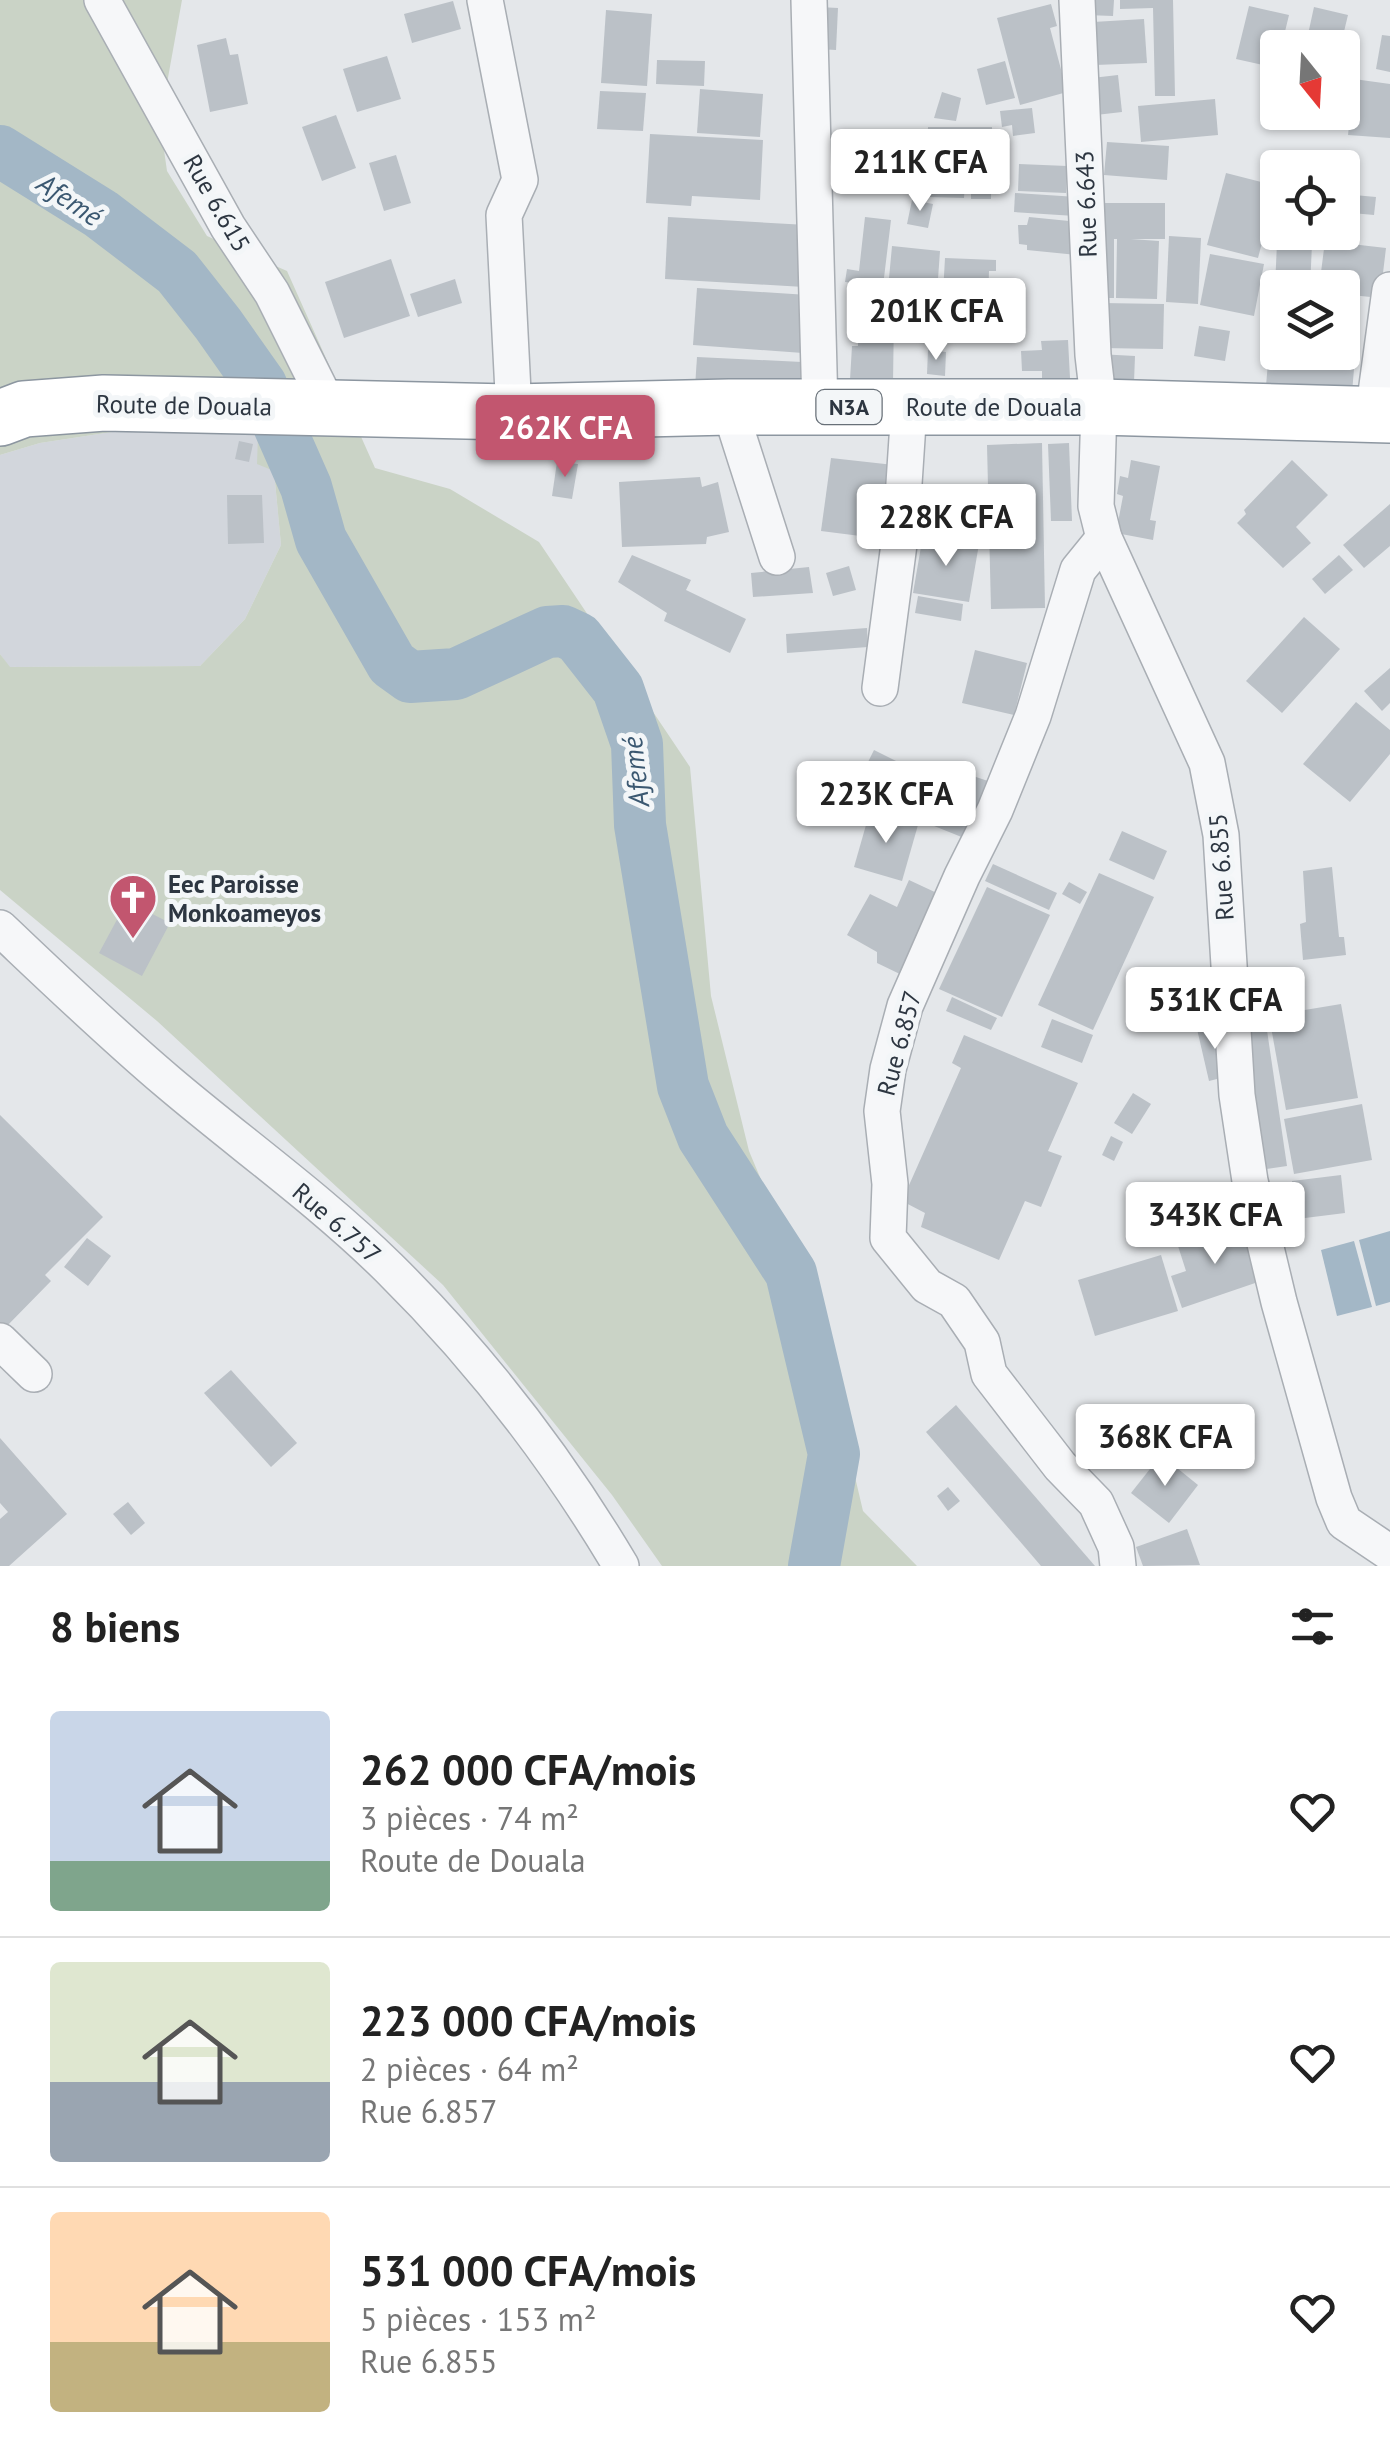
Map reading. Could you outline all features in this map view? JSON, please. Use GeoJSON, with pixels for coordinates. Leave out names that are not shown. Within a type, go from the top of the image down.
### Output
{"type":"FeatureCollection","features":[{"type":"Feature","properties":{"kind":"highway","name":"Route de Douala"},"geometry":{"type":"LineString","coordinates":[[0,418],[24,410],[104,403],[514,412],[729,407],[1099,407],[1382,415]]}},
{"type":"Feature","properties":{"kind":"street","name":"Rue 6.615"},"geometry":{"type":"LineString","coordinates":[[102,0],[228,227],[272,293],[318,407]]}},
{"type":"Feature","properties":{"kind":"street"},"geometry":{"type":"LineString","coordinates":[[485,0],[520,180],[504,215],[514,412]]}},
{"type":"Feature","properties":{"kind":"street"},"geometry":{"type":"LineString","coordinates":[[809,0],[820,407]]}},
{"type":"Feature","properties":{"kind":"street","name":"Rue 6.643"},"geometry":{"type":"LineString","coordinates":[[1077,0],[1089,290],[1099,407]]}},
{"type":"Feature","properties":{"kind":"street"},"geometry":{"type":"LineString","coordinates":[[1382,415],[1390,290]]}},
{"type":"Feature","properties":{"kind":"street"},"geometry":{"type":"LineString","coordinates":[[729,407],[777,557]]}},
{"type":"Feature","properties":{"kind":"street","name":"Rue 6.855"},"geometry":{"type":"LineString","coordinates":[[1099,407],[1096,506],[1104,538],[1207,763],[1214,791],[1237,1095],[1250,1181],[1326,1471],[1344,1522],[1390,1554]]}},
{"type":"Feature","properties":{"kind":"street"},"geometry":{"type":"LineString","coordinates":[[880,688],[901,528],[909,408]]}},
{"type":"Feature","properties":{"kind":"street","name":"Rue 6.857"},"geometry":{"type":"LineString","coordinates":[[1104,538],[1078,570],[1026,732],[996,810],[962,876],[905,1006],[888,1069],[882,1111],[890,1184],[888,1238],[926,1286],[954,1302],[982,1342],[989,1374],[1060,1466],[1096,1503],[1116,1547],[1118,1566]]}},
{"type":"Feature","properties":{"kind":"street","name":"Rue 6.757"},"geometry":{"type":"LineString","coordinates":[[0,928],[163,1078],[323,1209],[388,1268],[472,1354],[592,1518],[621,1566]]}},
{"type":"Feature","properties":{"kind":"street"},"geometry":{"type":"LineString","coordinates":[[0,1342],[34,1374]]}},
{"type":"Feature","properties":{"kind":"shaded area"},"geometry":{"type":"Polygon","coordinates":[[[0,0],[182,0],[160,122],[167,171],[207,236],[287,271],[375,468],[450,489],[539,542],[690,767],[711,996],[749,1151],[816,1311],[863,1511],[917,1566],[662,1566],[612,1495],[443,1285],[157,1021],[0,890],[0,654],[10,667],[200,666],[245,619],[281,545],[274,471],[257,464],[258,434],[125,430],[40,443],[0,455],[0,0]]]}},
{"type":"Feature","properties":{"kind":"shaded area"},"geometry":{"type":"Polygon","coordinates":[[[125,430],[258,433],[274,471],[281,545],[245,619],[200,666],[9,667],[0,654],[0,455],[40,443],[125,430]]]}},
{"type":"Feature","properties":{"kind":"water"},"geometry":{"type":"Polygon","coordinates":[[[1390,1231],[1390,1302],[1376,1306],[1359,1240],[1390,1231]]]}},
{"type":"Feature","properties":{"kind":"water"},"geometry":{"type":"Polygon","coordinates":[[[1354,1241],[1372,1307],[1337,1316],[1321,1250],[1354,1241]]]}},
{"type":"Feature","properties":{"kind":"building"},"geometry":{"type":"Polygon","coordinates":[[[1087,0],[1114,0],[1113,16],[1086,15],[1087,0]]]}},
{"type":"Feature","properties":{"kind":"building"},"geometry":{"type":"Polygon","coordinates":[[[1120,0],[1173,0],[1175,96],[1155,96],[1153,8],[1120,9],[1120,0]]]}},
{"type":"Feature","properties":{"kind":"building"},"geometry":{"type":"Polygon","coordinates":[[[453,1],[461,29],[412,43],[404,14],[453,1]]]}},
{"type":"Feature","properties":{"kind":"building"},"geometry":{"type":"Polygon","coordinates":[[[1051,4],[1057,26],[1050,28],[1067,92],[1020,105],[997,18],[1051,4]]]}},
{"type":"Feature","properties":{"kind":"building"},"geometry":{"type":"Polygon","coordinates":[[[1249,6],[1289,15],[1285,30],[1260,30],[1260,64],[1236,59],[1249,6]]]}},
{"type":"Feature","properties":{"kind":"building"},"geometry":{"type":"Polygon","coordinates":[[[819,7],[838,8],[836,50],[818,49],[819,7]]]}},
{"type":"Feature","properties":{"kind":"building"},"geometry":{"type":"Polygon","coordinates":[[[1314,7],[1348,15],[1344,30],[1309,30],[1314,7]]]}},
{"type":"Feature","properties":{"kind":"building"},"geometry":{"type":"Polygon","coordinates":[[[606,10],[652,14],[647,86],[601,83],[606,10]]]}},
{"type":"Feature","properties":{"kind":"building"},"geometry":{"type":"Polygon","coordinates":[[[1144,19],[1147,63],[1095,65],[1093,22],[1144,19]]]}},
{"type":"Feature","properties":{"kind":"building"},"geometry":{"type":"Polygon","coordinates":[[[1382,35],[1390,36],[1390,72],[1376,69],[1382,35]]]}},
{"type":"Feature","properties":{"kind":"building"},"geometry":{"type":"Polygon","coordinates":[[[226,38],[230,55],[238,54],[248,104],[210,112],[197,45],[226,38]]]}},
{"type":"Feature","properties":{"kind":"building"},"geometry":{"type":"Polygon","coordinates":[[[387,56],[401,99],[357,112],[343,69],[387,56]]]}},
{"type":"Feature","properties":{"kind":"building"},"geometry":{"type":"Polygon","coordinates":[[[657,60],[705,61],[704,86],[656,84],[657,60]]]}},
{"type":"Feature","properties":{"kind":"building"},"geometry":{"type":"Polygon","coordinates":[[[1005,61],[1015,98],[986,105],[977,69],[1005,61]]]}},
{"type":"Feature","properties":{"kind":"building"},"geometry":{"type":"Polygon","coordinates":[[[1118,75],[1122,112],[1096,115],[1092,78],[1118,75]]]}},
{"type":"Feature","properties":{"kind":"building"},"geometry":{"type":"Polygon","coordinates":[[[1360,80],[1390,84],[1390,138],[1348,135],[1349,130],[1360,130],[1360,80]]]}},
{"type":"Feature","properties":{"kind":"building"},"geometry":{"type":"Polygon","coordinates":[[[700,89],[763,94],[760,137],[697,133],[700,89]]]}},
{"type":"Feature","properties":{"kind":"building"},"geometry":{"type":"Polygon","coordinates":[[[600,91],[646,93],[643,131],[597,129],[600,91]]]}},
{"type":"Feature","properties":{"kind":"building"},"geometry":{"type":"Polygon","coordinates":[[[942,92],[961,98],[956,121],[934,118],[942,92]]]}},
{"type":"Feature","properties":{"kind":"building"},"geometry":{"type":"Polygon","coordinates":[[[1215,99],[1218,135],[1141,142],[1138,106],[1215,99]]]}},
{"type":"Feature","properties":{"kind":"building"},"geometry":{"type":"Polygon","coordinates":[[[1032,108],[1035,133],[1013,136],[1012,125],[1002,127],[1000,111],[1032,108]]]}},
{"type":"Feature","properties":{"kind":"building"},"geometry":{"type":"Polygon","coordinates":[[[336,115],[356,168],[322,181],[302,127],[336,115]]]}},
{"type":"Feature","properties":{"kind":"building"},"geometry":{"type":"Polygon","coordinates":[[[928,127],[992,127],[991,199],[971,199],[971,154],[927,153],[928,127]]]}},
{"type":"Feature","properties":{"kind":"building"},"geometry":{"type":"Polygon","coordinates":[[[650,134],[763,140],[760,200],[692,196],[691,206],[646,203],[650,134]]]}},
{"type":"Feature","properties":{"kind":"building"},"geometry":{"type":"Polygon","coordinates":[[[1107,142],[1169,146],[1167,180],[1104,175],[1107,142]]]}},
{"type":"Feature","properties":{"kind":"building"},"geometry":{"type":"Polygon","coordinates":[[[396,155],[411,203],[384,211],[369,163],[396,155]]]}},
{"type":"Feature","properties":{"kind":"building"},"geometry":{"type":"Polygon","coordinates":[[[931,159],[966,161],[964,198],[930,197],[931,159]]]}},
{"type":"Feature","properties":{"kind":"building"},"geometry":{"type":"Polygon","coordinates":[[[1019,164],[1067,166],[1066,193],[1018,191],[1019,164]]]}},
{"type":"Feature","properties":{"kind":"building"},"geometry":{"type":"Polygon","coordinates":[[[1226,173],[1260,182],[1258,258],[1207,245],[1226,173]]]}},
{"type":"Feature","properties":{"kind":"building"},"geometry":{"type":"Polygon","coordinates":[[[1015,193],[1077,197],[1075,216],[1014,212],[1015,193]]]}},
{"type":"Feature","properties":{"kind":"building"},"geometry":{"type":"Polygon","coordinates":[[[1360,196],[1376,197],[1374,215],[1360,214],[1360,196]]]}},
{"type":"Feature","properties":{"kind":"building"},"geometry":{"type":"Polygon","coordinates":[[[912,200],[933,204],[928,228],[907,224],[912,200]]]}},
{"type":"Feature","properties":{"kind":"building"},"geometry":{"type":"Polygon","coordinates":[[[1092,203],[1165,203],[1165,239],[1131,239],[1159,241],[1157,299],[1116,298],[1117,239],[1114,298],[1092,298],[1092,203]]]}},
{"type":"Feature","properties":{"kind":"building"},"geometry":{"type":"Polygon","coordinates":[[[668,217],[807,225],[804,287],[665,279],[668,217]]]}},
{"type":"Feature","properties":{"kind":"building"},"geometry":{"type":"Polygon","coordinates":[[[865,217],[891,220],[883,286],[845,282],[847,269],[859,271],[865,217]]]}},
{"type":"Feature","properties":{"kind":"building"},"geometry":{"type":"Polygon","coordinates":[[[1029,217],[1079,222],[1077,255],[1027,250],[1027,245],[1019,244],[1018,225],[1027,225],[1029,217]]]}},
{"type":"Feature","properties":{"kind":"building"},"geometry":{"type":"Polygon","coordinates":[[[1169,236],[1201,238],[1198,304],[1166,302],[1169,236]]]}},
{"type":"Feature","properties":{"kind":"building"},"geometry":{"type":"Polygon","coordinates":[[[1360,245],[1386,248],[1380,298],[1360,296],[1360,270],[1321,270],[1324,250],[1360,250],[1360,245]]]}},
{"type":"Feature","properties":{"kind":"building"},"geometry":{"type":"Polygon","coordinates":[[[892,246],[940,251],[937,293],[888,289],[892,246]]]}},
{"type":"Feature","properties":{"kind":"building"},"geometry":{"type":"Polygon","coordinates":[[[1277,250],[1312,250],[1311,270],[1276,270],[1277,250]]]}},
{"type":"Feature","properties":{"kind":"building"},"geometry":{"type":"Polygon","coordinates":[[[1210,254],[1264,264],[1254,316],[1200,305],[1210,254]]]}},
{"type":"Feature","properties":{"kind":"building"},"geometry":{"type":"Polygon","coordinates":[[[945,258],[996,260],[996,271],[989,271],[987,330],[941,329],[945,258]]]}},
{"type":"Feature","properties":{"kind":"building"},"geometry":{"type":"Polygon","coordinates":[[[391,259],[410,316],[344,338],[325,282],[391,259]]]}},
{"type":"Feature","properties":{"kind":"building"},"geometry":{"type":"Polygon","coordinates":[[[455,279],[462,303],[418,317],[410,294],[455,279]]]}},
{"type":"Feature","properties":{"kind":"building"},"geometry":{"type":"Polygon","coordinates":[[[697,288],[808,295],[803,353],[693,345],[697,288]]]}},
{"type":"Feature","properties":{"kind":"building"},"geometry":{"type":"Polygon","coordinates":[[[1102,303],[1164,304],[1163,349],[1101,348],[1102,303]]]}},
{"type":"Feature","properties":{"kind":"building"},"geometry":{"type":"Polygon","coordinates":[[[859,312],[894,313],[893,383],[850,380],[852,346],[858,346],[859,312]]]}},
{"type":"Feature","properties":{"kind":"building"},"geometry":{"type":"Polygon","coordinates":[[[1199,326],[1230,331],[1225,361],[1194,356],[1199,326]]]}},
{"type":"Feature","properties":{"kind":"building"},"geometry":{"type":"Polygon","coordinates":[[[1068,340],[1070,378],[1042,380],[1042,371],[1022,371],[1021,351],[1042,350],[1041,341],[1068,340]]]}},
{"type":"Feature","properties":{"kind":"building"},"geometry":{"type":"Polygon","coordinates":[[[928,350],[946,352],[945,376],[927,374],[928,350]]]}},
{"type":"Feature","properties":{"kind":"building"},"geometry":{"type":"Polygon","coordinates":[[[1098,354],[1135,356],[1134,382],[1097,381],[1098,354]]]}},
{"type":"Feature","properties":{"kind":"building"},"geometry":{"type":"Polygon","coordinates":[[[697,357],[802,362],[800,392],[695,387],[697,357]]]}},
{"type":"Feature","properties":{"kind":"building"},"geometry":{"type":"Polygon","coordinates":[[[1267,370],[1354,370],[1352,393],[1266,386],[1267,370]]]}},
{"type":"Feature","properties":{"kind":"building"},"geometry":{"type":"Polygon","coordinates":[[[239,441],[253,444],[249,462],[235,459],[239,441]]]}},
{"type":"Feature","properties":{"kind":"building"},"geometry":{"type":"Polygon","coordinates":[[[1042,443],[1045,608],[991,609],[987,445],[1042,443]]]}},
{"type":"Feature","properties":{"kind":"building"},"geometry":{"type":"Polygon","coordinates":[[[1069,443],[1072,521],[1051,521],[1048,444],[1069,443]]]}},
{"type":"Feature","properties":{"kind":"building"},"geometry":{"type":"Polygon","coordinates":[[[831,458],[894,465],[884,539],[821,531],[831,458]]]}},
{"type":"Feature","properties":{"kind":"building"},"geometry":{"type":"Polygon","coordinates":[[[1131,460],[1160,466],[1150,520],[1156,521],[1153,540],[1116,533],[1123,496],[1117,494],[1120,476],[1128,478],[1131,460]]]}},
{"type":"Feature","properties":{"kind":"building"},"geometry":{"type":"Polygon","coordinates":[[[1292,460],[1328,495],[1296,527],[1311,543],[1283,568],[1237,523],[1246,514],[1244,510],[1292,460]]]}},
{"type":"Feature","properties":{"kind":"building"},"geometry":{"type":"Polygon","coordinates":[[[557,462],[578,464],[572,499],[552,496],[557,462]]]}},
{"type":"Feature","properties":{"kind":"building"},"geometry":{"type":"Polygon","coordinates":[[[700,477],[702,487],[718,482],[729,532],[707,537],[706,544],[622,547],[619,482],[700,477]]]}},
{"type":"Feature","properties":{"kind":"building"},"geometry":{"type":"Polygon","coordinates":[[[227,495],[262,495],[264,543],[228,544],[227,495]]]}},
{"type":"Feature","properties":{"kind":"building"},"geometry":{"type":"Polygon","coordinates":[[[938,504],[987,517],[980,542],[931,529],[938,504]]]}},
{"type":"Feature","properties":{"kind":"building"},"geometry":{"type":"Polygon","coordinates":[[[1390,504],[1390,546],[1364,568],[1343,545],[1390,504]]]}},
{"type":"Feature","properties":{"kind":"building"},"geometry":{"type":"Polygon","coordinates":[[[923,535],[979,544],[969,602],[913,593],[923,535]]]}},
{"type":"Feature","properties":{"kind":"building"},"geometry":{"type":"Polygon","coordinates":[[[632,555],[691,580],[686,590],[746,619],[730,653],[664,621],[667,613],[618,582],[632,555]]]}},
{"type":"Feature","properties":{"kind":"building"},"geometry":{"type":"Polygon","coordinates":[[[1339,555],[1353,570],[1325,594],[1312,579],[1339,555]]]}},
{"type":"Feature","properties":{"kind":"building"},"geometry":{"type":"Polygon","coordinates":[[[849,566],[856,590],[833,596],[826,573],[849,566]]]}},
{"type":"Feature","properties":{"kind":"building"},"geometry":{"type":"Polygon","coordinates":[[[809,567],[813,593],[753,597],[751,573],[809,567]]]}},
{"type":"Feature","properties":{"kind":"building"},"geometry":{"type":"Polygon","coordinates":[[[918,596],[963,604],[961,621],[915,613],[918,596]]]}},
{"type":"Feature","properties":{"kind":"building"},"geometry":{"type":"Polygon","coordinates":[[[1304,617],[1340,649],[1282,713],[1246,681],[1304,617]]]}},
{"type":"Feature","properties":{"kind":"building"},"geometry":{"type":"Polygon","coordinates":[[[867,628],[868,647],[787,653],[786,634],[867,628]]]}},
{"type":"Feature","properties":{"kind":"building"},"geometry":{"type":"Polygon","coordinates":[[[975,650],[1027,663],[1014,715],[962,703],[975,650]]]}},
{"type":"Feature","properties":{"kind":"building"},"geometry":{"type":"Polygon","coordinates":[[[1390,668],[1390,703],[1382,711],[1364,691],[1390,668]]]}},
{"type":"Feature","properties":{"kind":"building"},"geometry":{"type":"Polygon","coordinates":[[[1356,702],[1390,730],[1390,754],[1350,802],[1303,764],[1356,702]]]}},
{"type":"Feature","properties":{"kind":"building"},"geometry":{"type":"Polygon","coordinates":[[[874,750],[898,762],[877,806],[852,794],[874,750]]]}},
{"type":"Feature","properties":{"kind":"building"},"geometry":{"type":"Polygon","coordinates":[[[952,769],[988,781],[974,822],[970,821],[964,838],[882,805],[898,773],[942,792],[952,769]]]}},
{"type":"Feature","properties":{"kind":"building"},"geometry":{"type":"Polygon","coordinates":[[[870,811],[918,825],[902,881],[854,867],[870,811]]]}},
{"type":"Feature","properties":{"kind":"building"},"geometry":{"type":"Polygon","coordinates":[[[1122,831],[1167,851],[1154,880],[1109,860],[1122,831]]]}},
{"type":"Feature","properties":{"kind":"building"},"geometry":{"type":"Polygon","coordinates":[[[993,864],[1057,893],[1049,910],[985,881],[993,864]]]}},
{"type":"Feature","properties":{"kind":"building"},"geometry":{"type":"Polygon","coordinates":[[[1332,867],[1339,937],[1344,937],[1346,955],[1303,960],[1303,871],[1332,867]]]}},
{"type":"Feature","properties":{"kind":"building"},"geometry":{"type":"Polygon","coordinates":[[[1099,873],[1154,897],[1093,1030],[1038,1005],[1099,873]]]}},
{"type":"Feature","properties":{"kind":"building"},"geometry":{"type":"Polygon","coordinates":[[[909,880],[939,894],[904,976],[877,963],[877,952],[847,935],[870,894],[897,907],[909,880]]]}},
{"type":"Feature","properties":{"kind":"building"},"geometry":{"type":"Polygon","coordinates":[[[1069,882],[1087,892],[1080,904],[1062,894],[1069,882]]]}},
{"type":"Feature","properties":{"kind":"building"},"geometry":{"type":"Polygon","coordinates":[[[987,887],[1050,915],[1002,1017],[939,989],[987,887]]]}},
{"type":"Feature","properties":{"kind":"building"},"geometry":{"type":"Polygon","coordinates":[[[127,901],[170,923],[142,976],[99,953],[127,901]]]}},
{"type":"Feature","properties":{"kind":"building"},"geometry":{"type":"Polygon","coordinates":[[[952,997],[997,1018],[991,1030],[946,1011],[952,997]]]}},
{"type":"Feature","properties":{"kind":"building"},"geometry":{"type":"Polygon","coordinates":[[[1341,1004],[1358,1098],[1286,1110],[1269,1016],[1341,1004]]]}},
{"type":"Feature","properties":{"kind":"building"},"geometry":{"type":"Polygon","coordinates":[[[1264,1010],[1287,1166],[1266,1169],[1244,1013],[1264,1010]]]}},
{"type":"Feature","properties":{"kind":"building"},"geometry":{"type":"Polygon","coordinates":[[[1052,1019],[1093,1035],[1082,1063],[1041,1047],[1052,1019]]]}},
{"type":"Feature","properties":{"kind":"building"},"geometry":{"type":"Polygon","coordinates":[[[1220,1024],[1233,1075],[1209,1081],[1197,1029],[1220,1024]]]}},
{"type":"Feature","properties":{"kind":"building"},"geometry":{"type":"Polygon","coordinates":[[[964,1035],[1078,1083],[1048,1151],[1062,1156],[1041,1207],[1025,1201],[999,1260],[921,1227],[925,1213],[902,1201],[961,1068],[952,1063],[964,1035]]]}},
{"type":"Feature","properties":{"kind":"building"},"geometry":{"type":"Polygon","coordinates":[[[1133,1093],[1151,1104],[1132,1134],[1114,1123],[1133,1093]]]}},
{"type":"Feature","properties":{"kind":"building"},"geometry":{"type":"Polygon","coordinates":[[[1362,1104],[1372,1160],[1294,1174],[1284,1119],[1362,1104]]]}},
{"type":"Feature","properties":{"kind":"building"},"geometry":{"type":"Polygon","coordinates":[[[0,1115],[103,1217],[45,1275],[51,1281],[4,1329],[0,1325],[0,1115]]]}},
{"type":"Feature","properties":{"kind":"building"},"geometry":{"type":"Polygon","coordinates":[[[1111,1136],[1123,1142],[1114,1161],[1102,1155],[1111,1136]]]}},
{"type":"Feature","properties":{"kind":"building"},"geometry":{"type":"Polygon","coordinates":[[[1341,1175],[1345,1213],[1297,1219],[1292,1181],[1341,1175]]]}},
{"type":"Feature","properties":{"kind":"building"},"geometry":{"type":"Polygon","coordinates":[[[1242,1225],[1261,1281],[1182,1308],[1171,1276],[1186,1271],[1178,1246],[1242,1225]]]}},
{"type":"Feature","properties":{"kind":"building"},"geometry":{"type":"Polygon","coordinates":[[[87,1238],[111,1256],[88,1286],[64,1267],[87,1238]]]}},
{"type":"Feature","properties":{"kind":"building"},"geometry":{"type":"Polygon","coordinates":[[[1161,1255],[1178,1311],[1095,1336],[1078,1280],[1161,1255]]]}},
{"type":"Feature","properties":{"kind":"building"},"geometry":{"type":"Polygon","coordinates":[[[231,1370],[297,1443],[271,1467],[204,1393],[231,1370]]]}},
{"type":"Feature","properties":{"kind":"building"},"geometry":{"type":"Polygon","coordinates":[[[956,1405],[1095,1566],[1041,1566],[926,1432],[956,1405]]]}},
{"type":"Feature","properties":{"kind":"building"},"geometry":{"type":"Polygon","coordinates":[[[0,1438],[67,1514],[9,1566],[0,1566],[0,1519],[8,1512],[0,1503],[0,1438]]]}},
{"type":"Feature","properties":{"kind":"building"},"geometry":{"type":"Polygon","coordinates":[[[1161,1455],[1198,1485],[1169,1523],[1131,1493],[1161,1455]]]}},
{"type":"Feature","properties":{"kind":"building"},"geometry":{"type":"Polygon","coordinates":[[[948,1487],[960,1501],[948,1511],[937,1496],[948,1487]]]}},
{"type":"Feature","properties":{"kind":"building"},"geometry":{"type":"Polygon","coordinates":[[[128,1502],[145,1523],[131,1535],[113,1514],[128,1502]]]}},
{"type":"Feature","properties":{"kind":"building"},"geometry":{"type":"Polygon","coordinates":[[[1187,1529],[1200,1565],[1143,1566],[1136,1547],[1187,1529]]]}},
{"type":"Feature","properties":{"kind":"waterway","name":"Afemé"},"geometry":{"type":"LineString","coordinates":[[0,151],[101,214],[177,272],[218,324],[261,385],[306,487],[321,540],[392,664],[410,677],[456,674],[547,632],[563,631],[578,638],[618,689],[637,744],[640,825],[683,1086],[703,1137],[791,1273],[834,1454],[814,1566]]}},
{"type":"Feature","properties":{"kind":"place","name":"Eec Paroisse Monkoameyos"},"geometry":{"type":"Point","coordinates":[133,940]}}]}
